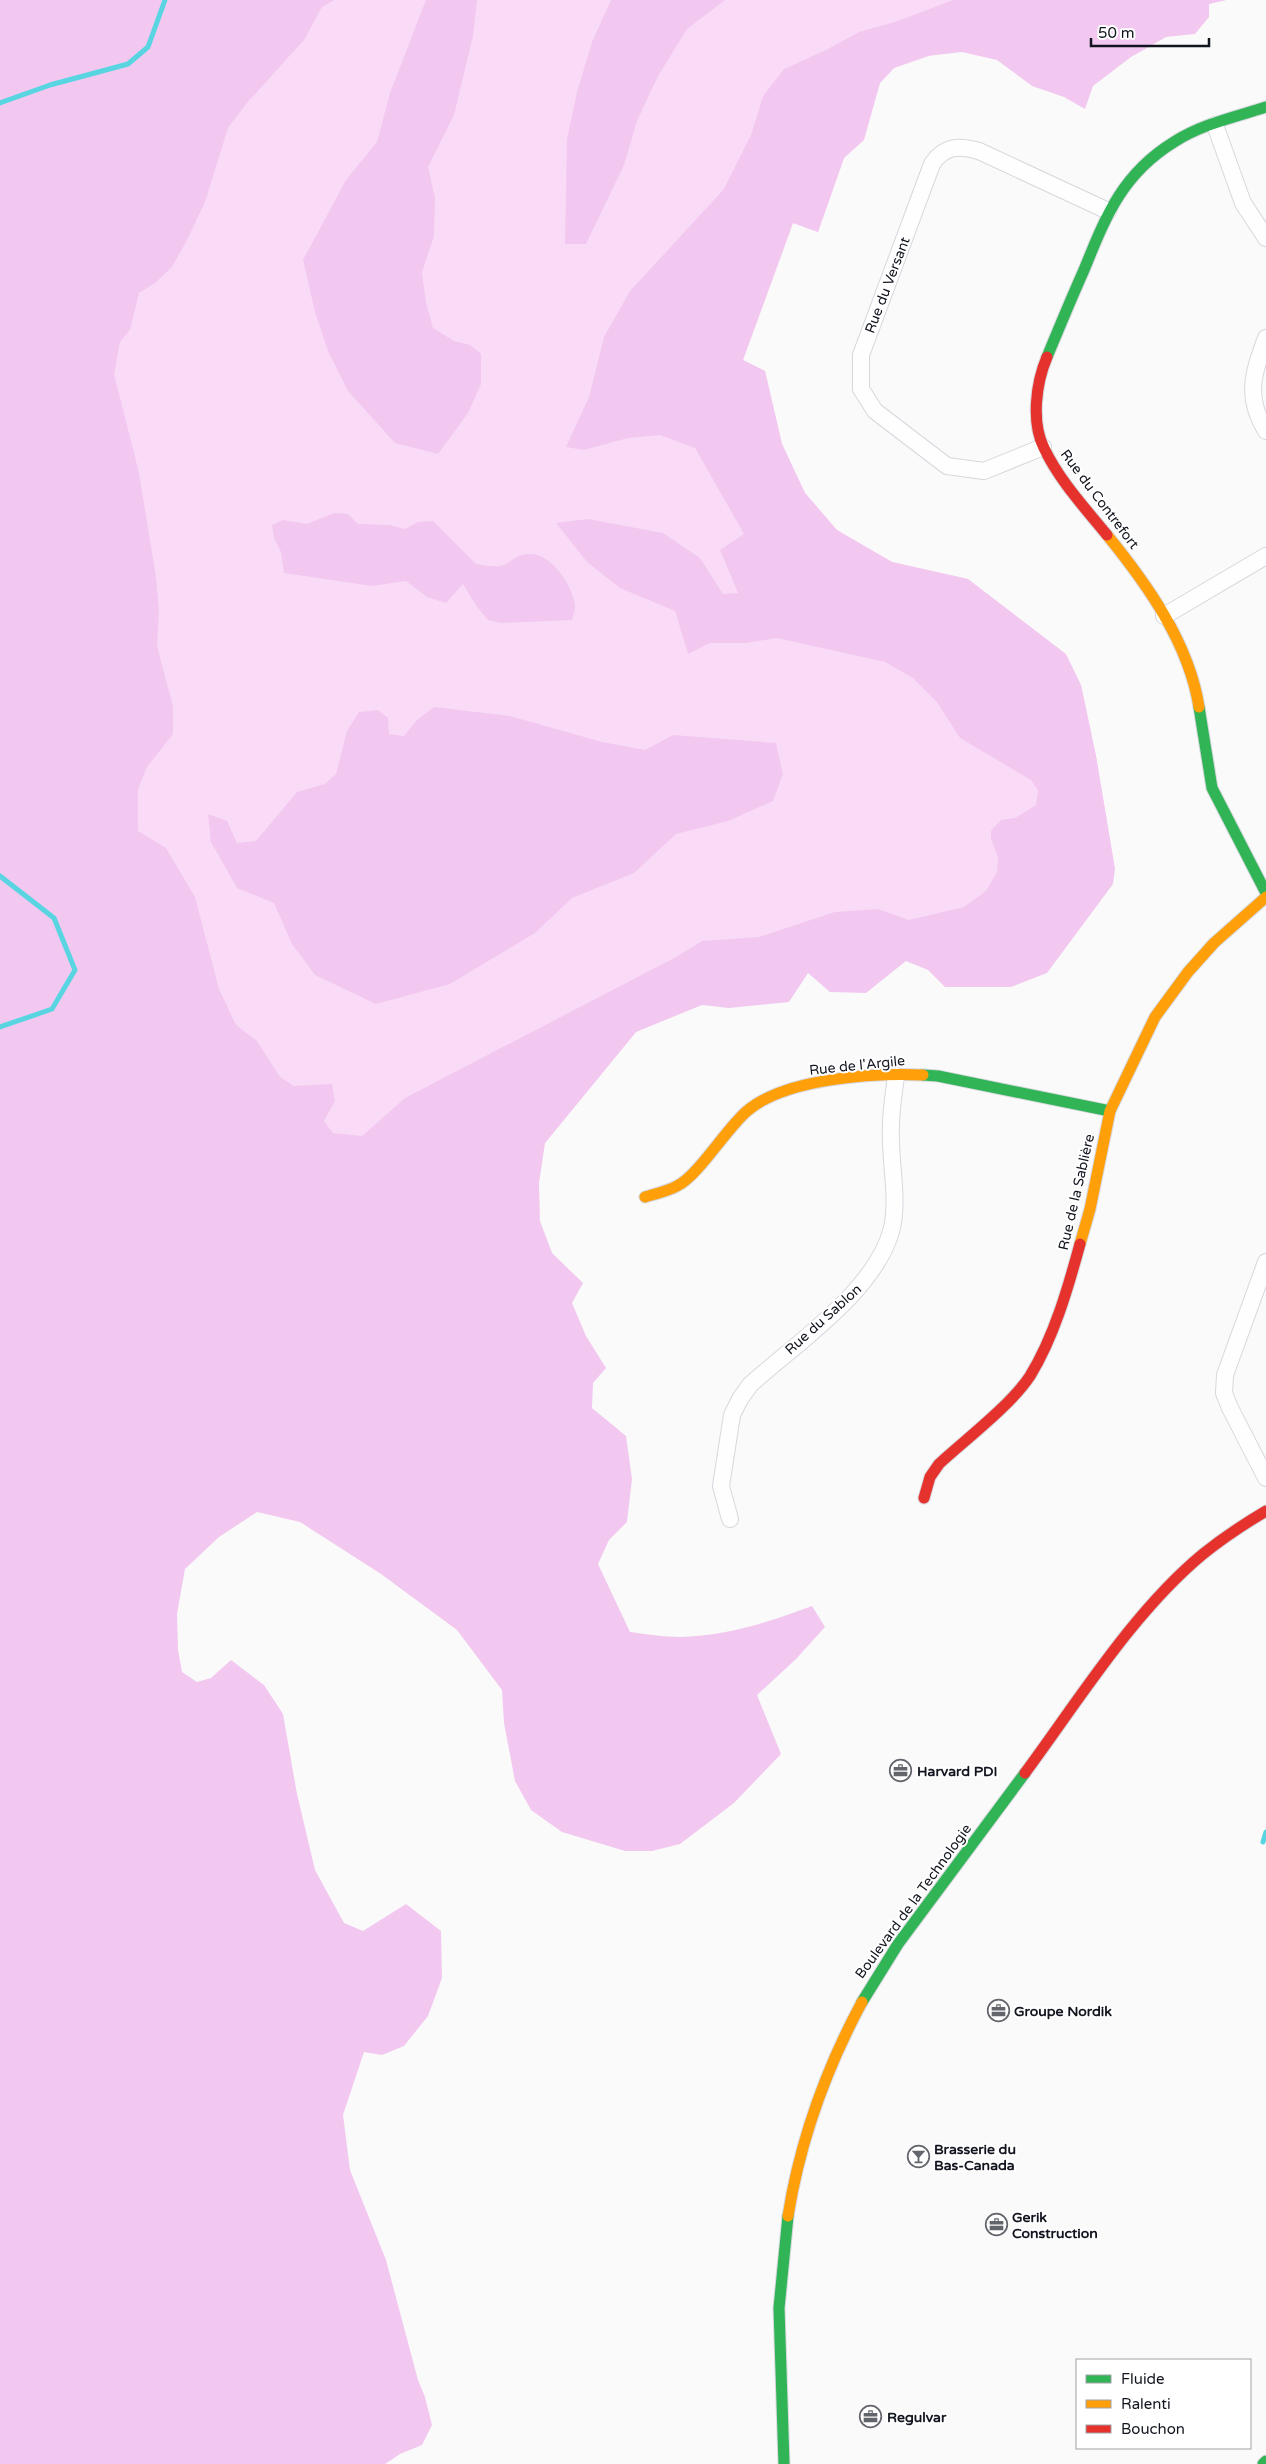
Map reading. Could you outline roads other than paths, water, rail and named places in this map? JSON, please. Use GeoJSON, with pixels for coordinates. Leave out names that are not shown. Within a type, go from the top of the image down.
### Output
{"type":"FeatureCollection","features":[{"type":"Feature","properties":{"kind":"main road","name":"Rue du Contrefort"},"geometry":{"type":"LineString","coordinates":[[1266,107],[1194,131],[1174,141],[1155,156],[1123,188],[1108,211],[1045,362],[1039,384],[1038,423],[1043,447],[1066,485],[1131,564],[1164,616],[1191,671],[1197,694],[1212,788],[1266,895]]}},
{"type":"Feature","properties":{"kind":"main road","name":"Rue de la Sablière"},"geometry":{"type":"LineString","coordinates":[[924,1498],[930,1478],[939,1464],[1015,1394],[1030,1377],[1048,1342],[1075,1262],[1090,1209],[1110,1110],[1143,1039],[1170,996],[1214,942],[1266,895]]}},
{"type":"Feature","properties":{"kind":"main road","name":"Rue de l'Argile"},"geometry":{"type":"LineString","coordinates":[[645,1197],[678,1186],[688,1178],[744,1113],[773,1094],[793,1087],[916,1074],[938,1076],[1110,1110]]}},
{"type":"Feature","properties":{"kind":"main road","name":"Boulevard de la Technologie"},"geometry":{"type":"LineString","coordinates":[[784,2464],[779,2317],[786,2221],[795,2174],[809,2122],[819,2092],[844,2034],[868,1990],[898,1944],[1136,1624],[1171,1584],[1203,1553],[1221,1539],[1266,1511]]}},
{"type":"Feature","properties":{"kind":"street"},"geometry":{"type":"LineString","coordinates":[[1215,125],[1243,203],[1266,238]]}},
{"type":"Feature","properties":{"kind":"street","name":"Rue du Versant"},"geometry":{"type":"LineString","coordinates":[[1043,447],[984,471],[947,466],[875,411],[861,389],[861,355],[932,164],[939,154],[948,148],[958,146],[979,150],[1108,211]]}},
{"type":"Feature","properties":{"kind":"street"},"geometry":{"type":"LineString","coordinates":[[1266,338],[1255,369],[1252,391],[1256,412],[1266,432]]}},
{"type":"Feature","properties":{"kind":"street"},"geometry":{"type":"LineString","coordinates":[[1164,616],[1266,556]]}},
{"type":"Feature","properties":{"kind":"street","name":"Rue du Sablon"},"geometry":{"type":"LineString","coordinates":[[730,1519],[721,1486],[732,1415],[740,1399],[750,1385],[863,1284],[885,1248],[892,1228],[894,1210],[890,1126],[896,1076]]}},
{"type":"Feature","properties":{"kind":"street"},"geometry":{"type":"LineString","coordinates":[[1266,1262],[1225,1375],[1224,1393],[1266,1478]]}},
{"type":"Feature","properties":{"kind":"waterway"},"geometry":{"type":"LineString","coordinates":[[0,103],[50,85],[128,64],[148,47],[165,0]]}},
{"type":"Feature","properties":{"kind":"waterway"},"geometry":{"type":"LineString","coordinates":[[0,876],[54,918],[75,970],[52,1009],[0,1027]]}},
{"type":"Feature","properties":{"kind":"waterway"},"geometry":{"type":"LineString","coordinates":[[1263,1842],[1266,1832]]}},
{"type":"Feature","properties":{"kind":"place","name":"Harvard PDI"},"geometry":{"type":"Point","coordinates":[901,1771]}},
{"type":"Feature","properties":{"kind":"place","name":"Groupe Nordik"},"geometry":{"type":"Point","coordinates":[998,2011]}},
{"type":"Feature","properties":{"kind":"place","name":"Brasserie du Bas-Canada"},"geometry":{"type":"Point","coordinates":[918,2157]}},
{"type":"Feature","properties":{"kind":"place","name":"Gerik Construction"},"geometry":{"type":"Point","coordinates":[996,2225]}},
{"type":"Feature","properties":{"kind":"place","name":"Regulvar"},"geometry":{"type":"Point","coordinates":[871,2417]}}]}
